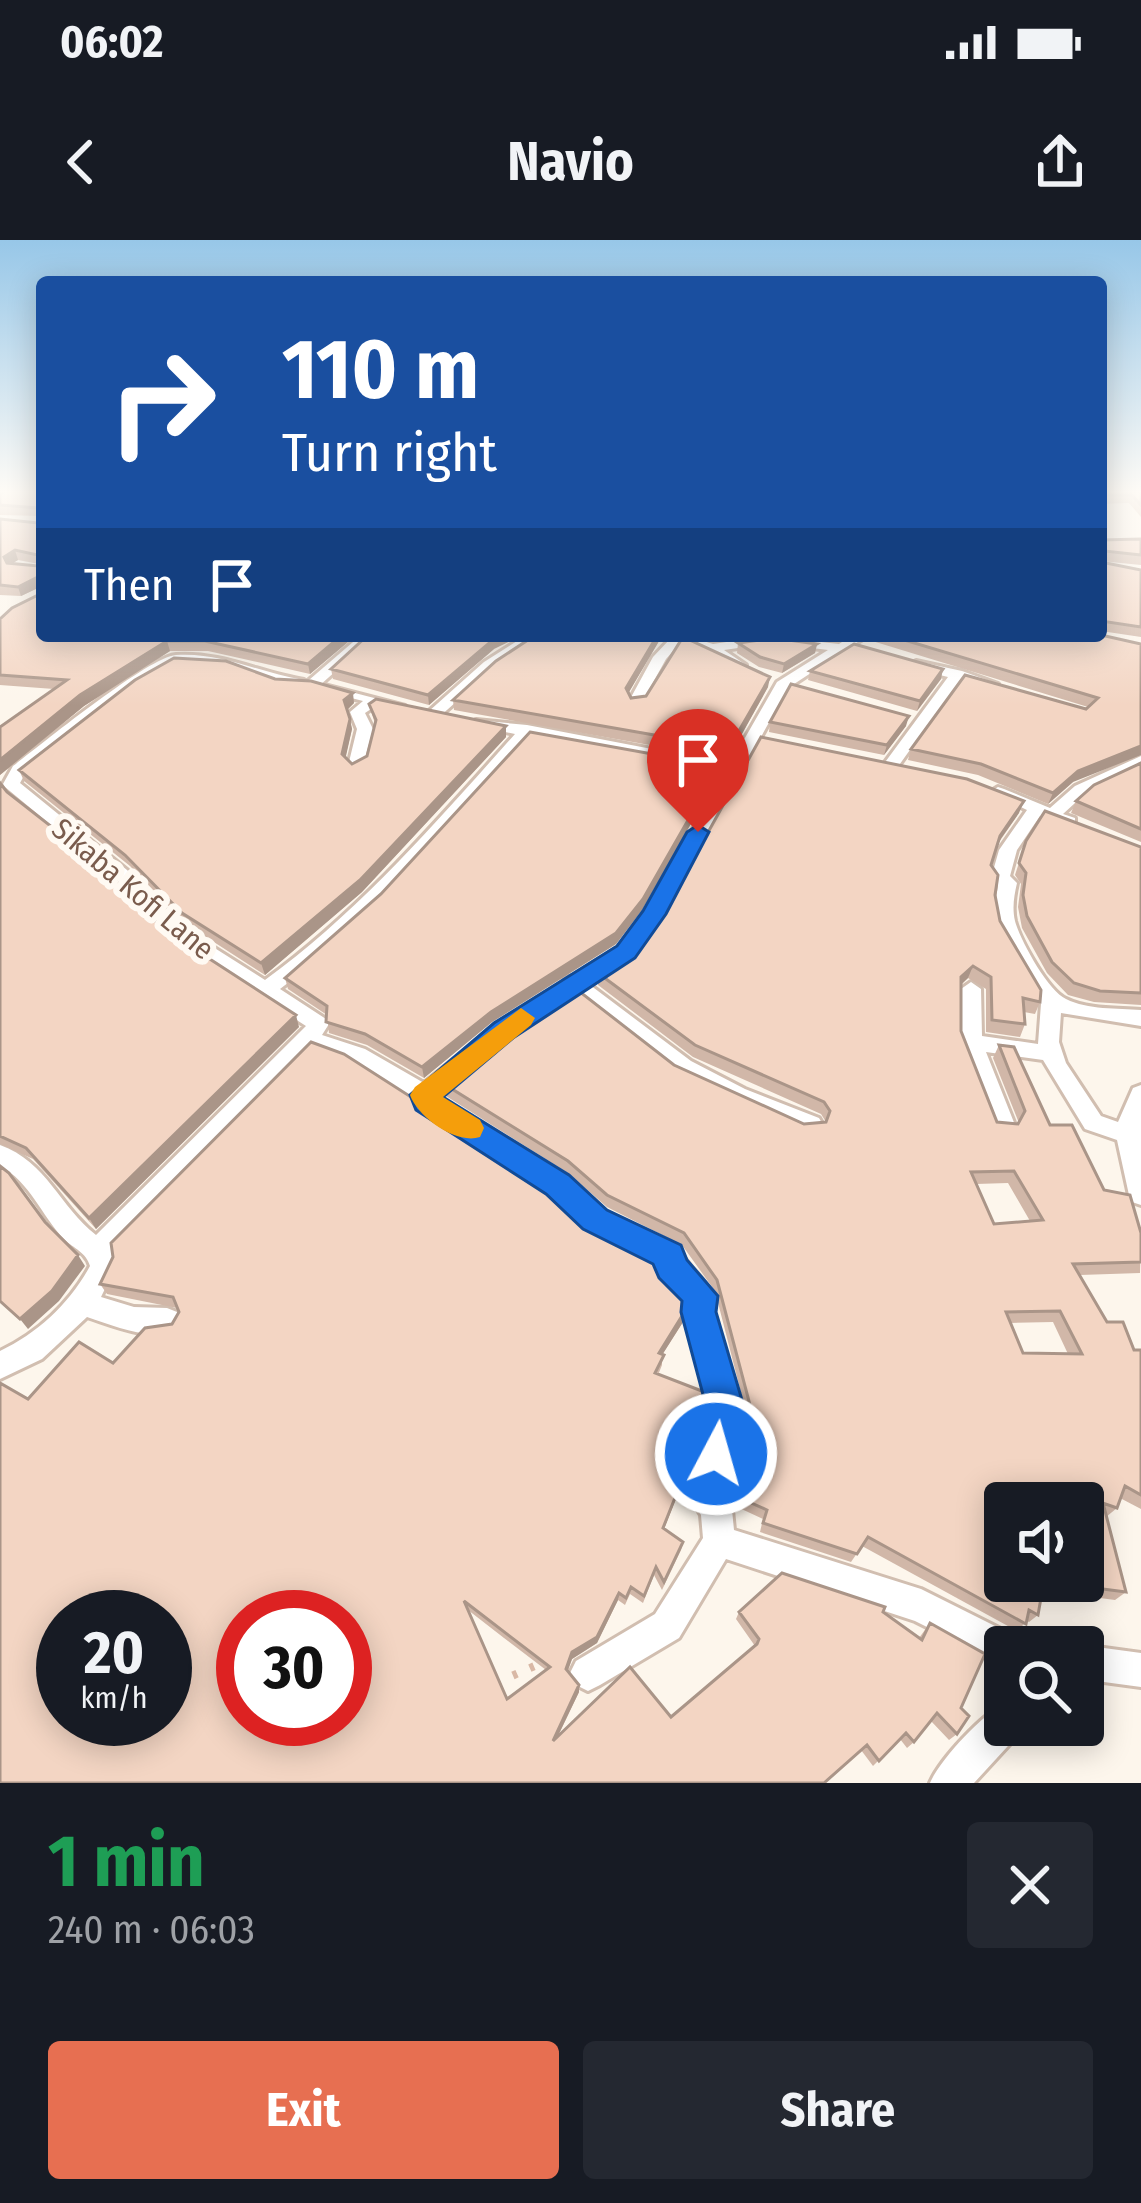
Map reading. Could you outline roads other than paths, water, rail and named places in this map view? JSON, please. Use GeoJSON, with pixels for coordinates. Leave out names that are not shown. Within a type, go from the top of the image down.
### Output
{"type":"FeatureCollection","features":[{"type":"Feature","properties":{"kind":"street"},"geometry":{"type":"LineString","coordinates":[[314,683],[361,642]]}},
{"type":"Feature","properties":{"kind":"street"},"geometry":{"type":"LineString","coordinates":[[433,716],[489,665],[525,642]]}},
{"type":"Feature","properties":{"kind":"street"},"geometry":{"type":"LineString","coordinates":[[636,701],[672,642]]}},
{"type":"Feature","properties":{"kind":"street"},"geometry":{"type":"LineString","coordinates":[[692,642],[775,682]]}},
{"type":"Feature","properties":{"kind":"street"},"geometry":{"type":"LineString","coordinates":[[712,648],[758,642]]}},
{"type":"Feature","properties":{"kind":"street"},"geometry":{"type":"LineString","coordinates":[[425,1095],[503,1030],[626,952],[654,914],[734,770],[762,740],[775,682],[848,642],[874,652]]}},
{"type":"Feature","properties":{"kind":"street","name":"Sikaba Kofi Lane"},"geometry":{"type":"LineString","coordinates":[[309,1040],[318,1024],[176,932],[121,874],[11,784],[19,769],[173,659],[232,663],[283,682],[314,683]]}},
{"type":"Feature","properties":{"kind":"street"},"geometry":{"type":"LineString","coordinates":[[908,663],[999,687]]}},
{"type":"Feature","properties":{"kind":"street"},"geometry":{"type":"LineString","coordinates":[[890,765],[957,674]]}},
{"type":"Feature","properties":{"kind":"street"},"geometry":{"type":"LineString","coordinates":[[314,683],[433,716],[734,770]]}},
{"type":"Feature","properties":{"kind":"street"},"geometry":{"type":"LineString","coordinates":[[356,766],[365,729],[357,712],[374,700]]}},
{"type":"Feature","properties":{"kind":"street"},"geometry":{"type":"LineString","coordinates":[[897,715],[919,720]]}},
{"type":"Feature","properties":{"kind":"street"},"geometry":{"type":"LineString","coordinates":[[262,992],[315,953],[404,868],[527,730]]}},
{"type":"Feature","properties":{"kind":"street"},"geometry":{"type":"LineString","coordinates":[[868,760],[910,769]]}},
{"type":"Feature","properties":{"kind":"street"},"geometry":{"type":"LineString","coordinates":[[1141,761],[1044,812],[1008,850],[1000,878],[1008,883],[1002,902],[1013,947],[1023,954],[1035,982],[1052,1002],[1141,1018]]}},
{"type":"Feature","properties":{"kind":"street"},"geometry":{"type":"LineString","coordinates":[[970,782],[1082,827]]}},
{"type":"Feature","properties":{"kind":"street"},"geometry":{"type":"LineString","coordinates":[[572,983],[625,1016],[682,1065],[740,1097],[811,1125]]}},
{"type":"Feature","properties":{"kind":"street"},"geometry":{"type":"LineString","coordinates":[[971,989],[971,1042],[1003,1125]]}},
{"type":"Feature","properties":{"kind":"street"},"geometry":{"type":"LineString","coordinates":[[1052,1002],[1045,1032],[1048,1052],[1080,1095],[1093,1123],[1130,1135]]}},
{"type":"Feature","properties":{"kind":"street"},"geometry":{"type":"LineString","coordinates":[[99,1250],[309,1040],[357,1055],[425,1095],[427,1102],[557,1184],[595,1220],[669,1255],[671,1267],[700,1296],[699,1312],[728,1417],[704,1492],[716,1510],[719,1541],[667,1625],[588,1673]]}},
{"type":"Feature","properties":{"kind":"street"},"geometry":{"type":"LineString","coordinates":[[971,1042],[1048,1052]]}},
{"type":"Feature","properties":{"kind":"street"},"geometry":{"type":"LineString","coordinates":[[1141,1094],[1129,1111],[1131,1167],[1141,1195]]}},
{"type":"Feature","properties":{"kind":"street"},"geometry":{"type":"LineString","coordinates":[[0,1155],[30,1172],[58,1218],[99,1250],[103,1265],[82,1303],[24,1357],[0,1365]]}},
{"type":"Feature","properties":{"kind":"street"},"geometry":{"type":"LineString","coordinates":[[82,1303],[134,1320],[167,1321]]}},
{"type":"Feature","properties":{"kind":"street"},"geometry":{"type":"LineString","coordinates":[[719,1541],[920,1606],[984,1638]]}},
{"type":"Feature","properties":{"kind":"street"},"geometry":{"type":"LineString","coordinates":[[1104,1665],[1141,1670]]}},
{"type":"Feature","properties":{"kind":"street"},"geometry":{"type":"LineString","coordinates":[[949,1783],[984,1745]]}}]}
